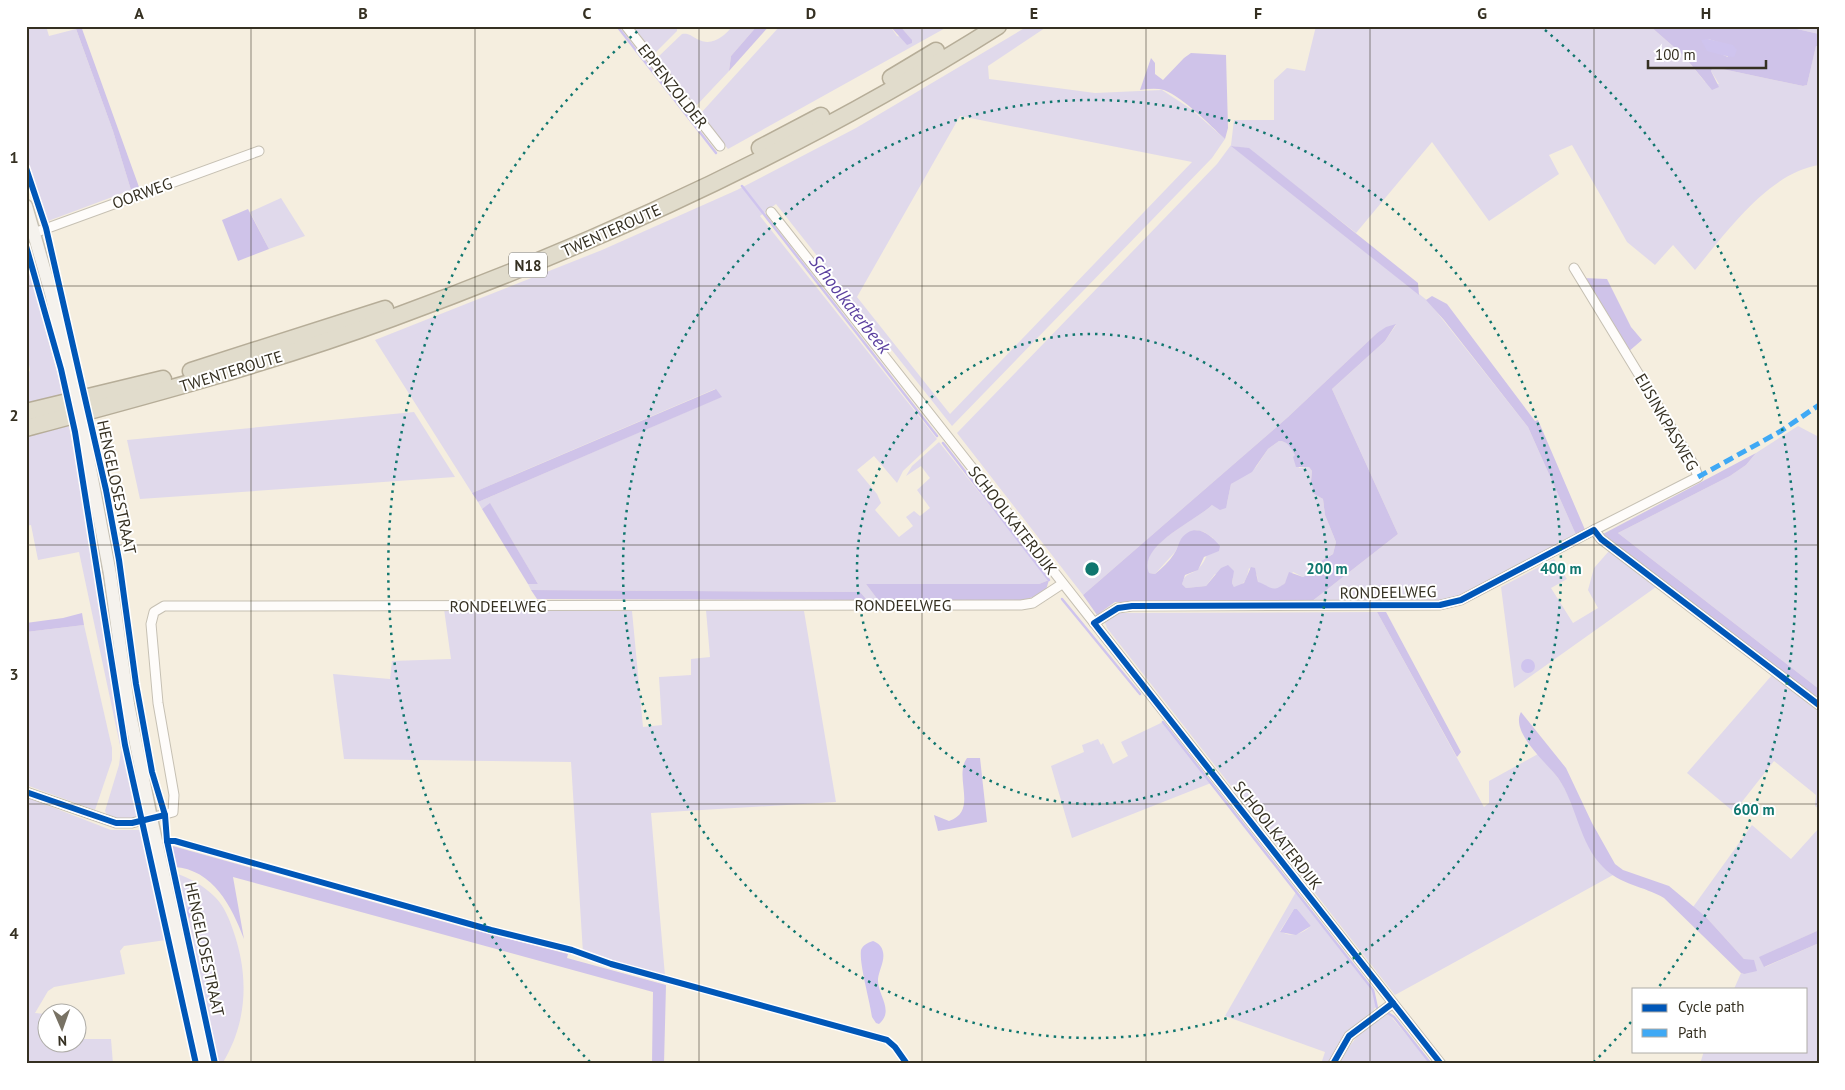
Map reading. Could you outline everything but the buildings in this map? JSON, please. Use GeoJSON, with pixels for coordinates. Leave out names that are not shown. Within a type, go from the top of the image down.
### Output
{"type":"FeatureCollection","features":[{"type":"Feature","properties":{"kind":"highway","name":"TWENTEROUTE"},"geometry":{"type":"LineString","coordinates":[[26,412],[148,383],[223,362],[387,309],[535,252],[679,188],[767,144],[885,81],[979,26]]}},
{"type":"Feature","properties":{"kind":"highway","name":"TWENTEROUTE"},"geometry":{"type":"LineString","coordinates":[[26,428],[288,354],[391,319],[540,260],[685,197],[789,146],[919,75],[998,26]]}},
{"type":"Feature","properties":{"kind":"main road","name":"HENGELOSESTRAAT"},"geometry":{"type":"LineString","coordinates":[[26,206],[51,293],[83,430],[110,574],[128,704],[205,1064]]}},
{"type":"Feature","properties":{"kind":"street","name":"EPPENZOLDER"},"geometry":{"type":"LineString","coordinates":[[626,26],[720,146]]}},
{"type":"Feature","properties":{"kind":"street","name":"OORWEG"},"geometry":{"type":"LineString","coordinates":[[34,233],[259,151]]}},
{"type":"Feature","properties":{"kind":"street","name":"SCHOOLKATERDIJK"},"geometry":{"type":"LineString","coordinates":[[771,212],[1441,1064]]}},
{"type":"Feature","properties":{"kind":"street","name":"EIJSINKPASWEG"},"geometry":{"type":"LineString","coordinates":[[1574,268],[1694,465],[1698,477],[1594,530]]}},
{"type":"Feature","properties":{"kind":"street","name":"RONDEELWEG"},"geometry":{"type":"LineString","coordinates":[[1094,623],[1118,608],[1132,606],[1440,605],[1461,600],[1594,530]]}},
{"type":"Feature","properties":{"kind":"street"},"geometry":{"type":"LineString","coordinates":[[1594,530],[1601,539],[1819,705]]}},
{"type":"Feature","properties":{"kind":"street","name":"RONDEELWEG"},"geometry":{"type":"LineString","coordinates":[[151,818],[173,812],[175,806],[158,703],[151,624],[154,612],[164,606],[1021,605],[1034,604],[1062,584]]}},
{"type":"Feature","properties":{"kind":"street"},"geometry":{"type":"LineString","coordinates":[[26,792],[116,823],[132,823],[151,818]]}},
{"type":"Feature","properties":{"kind":"street"},"geometry":{"type":"LineString","coordinates":[[1333,1064],[1349,1036],[1393,1004]]}},
{"type":"Feature","properties":{"kind":"shaded area"},"geometry":{"type":"Polygon","coordinates":[[[26,26],[46,26],[49,36],[76,29],[113,131],[131,190],[48,221],[26,159],[26,26]]]}},
{"type":"Feature","properties":{"kind":"shaded area"},"geometry":{"type":"Polygon","coordinates":[[[75,26],[81,26],[139,187],[131,190],[113,131],[75,26]]]}},
{"type":"Feature","properties":{"kind":"shaded area"},"geometry":{"type":"Polygon","coordinates":[[[633,26],[677,26],[677,31],[654,54],[633,26]]]}},
{"type":"Feature","properties":{"kind":"shaded area"},"geometry":{"type":"Polygon","coordinates":[[[733,26],[757,26],[731,56],[729,71],[696,106],[657,58],[682,34],[688,34],[708,42],[717,40],[733,26]]]}},
{"type":"Feature","properties":{"kind":"shaded area"},"geometry":{"type":"Polygon","coordinates":[[[757,26],[769,26],[729,71],[731,56],[757,26]]]}},
{"type":"Feature","properties":{"kind":"shaded area"},"geometry":{"type":"Polygon","coordinates":[[[780,26],[890,26],[897,36],[911,39],[900,26],[949,26],[728,149],[705,122],[701,113],[780,26]]]}},
{"type":"Feature","properties":{"kind":"shaded area"},"geometry":{"type":"Polygon","coordinates":[[[890,26],[900,26],[912,40],[912,43],[907,45],[890,26]]]}},
{"type":"Feature","properties":{"kind":"shaded area"},"geometry":{"type":"Polygon","coordinates":[[[1028,26],[1048,26],[988,66],[989,79],[1095,93],[1162,90],[1191,109],[1225,139],[1212,158],[952,426],[776,204],[760,216],[937,439],[903,471],[897,483],[874,456],[857,470],[877,494],[881,503],[875,510],[899,537],[913,526],[906,517],[914,511],[920,516],[930,508],[917,490],[930,478],[921,466],[906,476],[912,466],[939,442],[1049,580],[1039,584],[866,584],[878,600],[867,600],[860,592],[531,590],[528,584],[538,584],[490,504],[482,509],[478,502],[721,397],[715,389],[472,493],[375,340],[602,250],[737,190],[856,128],[1028,26]],[[960,116],[857,297],[950,414],[1192,162],[960,116]]]}},
{"type":"Feature","properties":{"kind":"shaded area"},"geometry":{"type":"Polygon","coordinates":[[[1316,26],[1650,26],[1683,55],[1705,82],[1719,84],[1711,71],[1713,67],[1803,86],[1807,85],[1816,45],[1819,46],[1819,165],[1800,170],[1766,192],[1734,223],[1695,270],[1673,245],[1655,265],[1627,242],[1572,145],[1549,155],[1559,174],[1489,221],[1432,142],[1356,233],[1249,149],[1232,146],[1428,301],[1528,427],[1577,537],[1458,599],[1448,601],[1311,602],[1398,534],[1332,389],[1385,341],[1396,325],[1377,333],[1288,417],[1083,595],[957,433],[1217,164],[1231,145],[1234,120],[1274,120],[1274,80],[1287,68],[1305,71],[1316,26]]]}},
{"type":"Feature","properties":{"kind":"shaded area"},"geometry":{"type":"Polygon","coordinates":[[[1650,26],[1784,26],[1819,34],[1819,46],[1816,46],[1807,85],[1803,86],[1713,67],[1711,71],[1719,87],[1712,90],[1683,55],[1650,26]],[[1708,39],[1716,52],[1728,57],[1718,42],[1708,39]]]}},
{"type":"Feature","properties":{"kind":"shaded area"},"geometry":{"type":"Polygon","coordinates":[[[1784,26],[1819,26],[1819,34],[1784,26]]]}},
{"type":"Feature","properties":{"kind":"shaded area"},"geometry":{"type":"Polygon","coordinates":[[[1708,39],[1733,45],[1737,50],[1734,57],[1707,51],[1701,40],[1708,39]]]}},
{"type":"Feature","properties":{"kind":"shaded area"},"geometry":{"type":"Polygon","coordinates":[[[1191,53],[1226,55],[1228,128],[1225,139],[1196,112],[1172,94],[1158,89],[1140,90],[1151,58],[1155,63],[1155,74],[1163,80],[1191,53]]]}},
{"type":"Feature","properties":{"kind":"shaded area"},"geometry":{"type":"Polygon","coordinates":[[[1231,146],[1249,148],[1418,283],[1419,295],[1231,146]]]}},
{"type":"Feature","properties":{"kind":"shaded area"},"geometry":{"type":"Polygon","coordinates":[[[281,198],[305,236],[269,249],[250,212],[281,198]]]}},
{"type":"Feature","properties":{"kind":"shaded area"},"geometry":{"type":"Polygon","coordinates":[[[248,209],[269,249],[238,261],[222,220],[248,209]]]}},
{"type":"Feature","properties":{"kind":"shaded area"},"geometry":{"type":"Polygon","coordinates":[[[26,258],[63,399],[26,408],[26,379],[30,370],[26,347],[26,258]]]}},
{"type":"Feature","properties":{"kind":"shaded area"},"geometry":{"type":"Polygon","coordinates":[[[1583,278],[1607,279],[1631,327],[1642,340],[1628,352],[1583,278]]]}},
{"type":"Feature","properties":{"kind":"shaded area"},"geometry":{"type":"Polygon","coordinates":[[[1432,296],[1447,304],[1535,421],[1538,420],[1586,532],[1577,537],[1528,427],[1444,320],[1426,300],[1432,296]]]}},
{"type":"Feature","properties":{"kind":"shaded area"},"geometry":{"type":"Polygon","coordinates":[[[1396,324],[1385,341],[1332,389],[1398,534],[1311,602],[1115,602],[1097,615],[1083,595],[1288,417],[1377,333],[1386,327],[1396,324]],[[1279,441],[1268,449],[1252,472],[1231,484],[1226,508],[1220,510],[1212,505],[1170,534],[1160,544],[1152,553],[1148,563],[1149,573],[1155,574],[1172,557],[1181,539],[1191,531],[1196,530],[1211,537],[1220,546],[1219,551],[1204,557],[1198,570],[1185,575],[1182,584],[1186,588],[1206,586],[1221,568],[1228,565],[1234,571],[1232,583],[1234,587],[1244,583],[1251,567],[1255,568],[1258,582],[1274,589],[1285,583],[1289,572],[1303,577],[1314,571],[1316,564],[1333,554],[1336,542],[1325,515],[1323,499],[1314,494],[1311,481],[1312,471],[1309,467],[1296,467],[1293,457],[1295,455],[1289,445],[1279,441]]]}},
{"type":"Feature","properties":{"kind":"shaded area"},"geometry":{"type":"Polygon","coordinates":[[[716,389],[722,397],[478,502],[472,493],[716,389]]]}},
{"type":"Feature","properties":{"kind":"shaded area"},"geometry":{"type":"Polygon","coordinates":[[[414,412],[455,477],[140,499],[127,440],[414,412]]]}},
{"type":"Feature","properties":{"kind":"shaded area"},"geometry":{"type":"Polygon","coordinates":[[[68,421],[73,447],[76,449],[119,723],[139,815],[139,818],[123,822],[108,816],[105,811],[119,765],[121,750],[79,552],[38,560],[31,525],[26,526],[26,432],[68,421]]]}},
{"type":"Feature","properties":{"kind":"shaded area"},"geometry":{"type":"Polygon","coordinates":[[[1798,426],[1819,437],[1819,689],[1618,533],[1730,476],[1746,465],[1756,453],[1798,426]]]}},
{"type":"Feature","properties":{"kind":"shaded area"},"geometry":{"type":"Polygon","coordinates":[[[1279,441],[1291,447],[1299,468],[1309,467],[1312,471],[1311,481],[1314,494],[1323,499],[1325,515],[1336,542],[1333,554],[1324,559],[1303,577],[1293,572],[1283,585],[1273,590],[1258,583],[1257,575],[1249,568],[1245,581],[1238,587],[1234,587],[1232,583],[1233,578],[1215,574],[1206,586],[1186,588],[1182,584],[1183,580],[1201,565],[1213,538],[1204,532],[1196,530],[1181,540],[1175,552],[1155,574],[1148,573],[1147,563],[1151,553],[1159,544],[1170,534],[1212,505],[1216,506],[1227,503],[1231,484],[1256,467],[1268,449],[1279,441]]]}},
{"type":"Feature","properties":{"kind":"shaded area"},"geometry":{"type":"Polygon","coordinates":[[[1756,453],[1746,465],[1730,476],[1618,533],[1819,689],[1819,700],[1603,534],[1756,453]]]}},
{"type":"Feature","properties":{"kind":"shaded area"},"geometry":{"type":"Polygon","coordinates":[[[490,503],[538,584],[528,584],[482,509],[490,503]]]}},
{"type":"Feature","properties":{"kind":"shaded area"},"geometry":{"type":"Polygon","coordinates":[[[1609,551],[1656,587],[1514,688],[1501,587],[1554,559],[1567,579],[1551,588],[1573,623],[1598,608],[1588,590],[1594,568],[1609,551]]]}},
{"type":"Feature","properties":{"kind":"shaded area"},"geometry":{"type":"Polygon","coordinates":[[[1049,580],[1046,590],[1039,595],[1024,600],[878,600],[866,584],[1039,584],[1049,580]]]}},
{"type":"Feature","properties":{"kind":"shaded area"},"geometry":{"type":"Polygon","coordinates":[[[531,590],[860,592],[867,600],[537,599],[531,590]]]}},
{"type":"Feature","properties":{"kind":"shaded area"},"geometry":{"type":"Polygon","coordinates":[[[444,609],[632,611],[643,727],[662,725],[659,677],[691,675],[691,659],[710,657],[706,610],[804,611],[836,802],[651,813],[665,976],[583,953],[571,762],[344,759],[333,674],[390,679],[392,661],[451,659],[444,609]]]}},
{"type":"Feature","properties":{"kind":"shaded area"},"geometry":{"type":"Polygon","coordinates":[[[1377,612],[1484,807],[1489,803],[1489,781],[1538,754],[1565,789],[1586,838],[1597,858],[1613,875],[1395,995],[1107,628],[1104,620],[1113,613],[1377,612]]]}},
{"type":"Feature","properties":{"kind":"shaded area"},"geometry":{"type":"Polygon","coordinates":[[[1377,612],[1386,612],[1461,752],[1457,757],[1377,612]]]}},
{"type":"Feature","properties":{"kind":"shaded area"},"geometry":{"type":"Polygon","coordinates":[[[82,613],[84,625],[26,632],[26,623],[63,618],[82,613]]]}},
{"type":"Feature","properties":{"kind":"shaded area"},"geometry":{"type":"Polygon","coordinates":[[[84,625],[112,748],[112,760],[95,810],[26,785],[26,632],[84,625]]]}},
{"type":"Feature","properties":{"kind":"shaded area"},"geometry":{"type":"Polygon","coordinates":[[[1525,659],[1531,659],[1535,666],[1531,673],[1525,673],[1521,669],[1521,663],[1525,659]]]}},
{"type":"Feature","properties":{"kind":"shaded area"},"geometry":{"type":"Polygon","coordinates":[[[1772,675],[1819,712],[1819,809],[1815,806],[1816,795],[1774,761],[1734,812],[1687,773],[1772,675]]]}},
{"type":"Feature","properties":{"kind":"shaded area"},"geometry":{"type":"Polygon","coordinates":[[[1521,712],[1566,768],[1592,823],[1615,864],[1623,870],[1669,886],[1706,917],[1744,959],[1754,960],[1757,971],[1741,973],[1664,898],[1624,882],[1603,867],[1589,847],[1570,800],[1558,778],[1531,746],[1520,728],[1521,712]]]}},
{"type":"Feature","properties":{"kind":"shaded area"},"geometry":{"type":"Polygon","coordinates":[[[1163,722],[1211,783],[1072,838],[1051,766],[1084,752],[1082,745],[1098,739],[1101,745],[1103,743],[1113,764],[1128,756],[1121,742],[1163,722]]]}},
{"type":"Feature","properties":{"kind":"shaded area"},"geometry":{"type":"Polygon","coordinates":[[[967,758],[980,758],[987,822],[938,831],[934,815],[949,821],[958,816],[962,810],[964,802],[962,774],[967,758]]]}},
{"type":"Feature","properties":{"kind":"shaded area"},"geometry":{"type":"Polygon","coordinates":[[[26,797],[111,830],[142,830],[166,940],[124,946],[120,951],[125,974],[54,987],[48,991],[42,1002],[38,1002],[38,1008],[35,1013],[38,1013],[38,1052],[88,1052],[88,1039],[111,1039],[113,1064],[26,1064],[26,797]]]}},
{"type":"Feature","properties":{"kind":"shaded area"},"geometry":{"type":"Polygon","coordinates":[[[1752,825],[1791,859],[1819,828],[1819,930],[1771,952],[1765,967],[1819,943],[1819,1064],[1700,1064],[1704,1052],[1808,1052],[1808,988],[1734,988],[1741,973],[1744,974],[1744,959],[1706,917],[1693,907],[1752,825]]]}},
{"type":"Feature","properties":{"kind":"shaded area"},"geometry":{"type":"Polygon","coordinates":[[[169,845],[466,928],[568,954],[567,958],[666,985],[664,1064],[652,1064],[653,992],[233,877],[244,939],[227,903],[210,882],[188,869],[174,867],[169,845]]]}},
{"type":"Feature","properties":{"kind":"shaded area"},"geometry":{"type":"Polygon","coordinates":[[[175,873],[201,885],[224,908],[238,947],[243,981],[241,1015],[231,1048],[222,1064],[218,1064],[175,873]]]}},
{"type":"Feature","properties":{"kind":"shaded area"},"geometry":{"type":"Polygon","coordinates":[[[1296,892],[1373,990],[1377,1005],[1373,1011],[1341,1040],[1329,1064],[1321,1064],[1325,1052],[1225,1016],[1296,892]],[[1294,909],[1280,931],[1292,935],[1304,931],[1311,926],[1297,909],[1294,909]]]}},
{"type":"Feature","properties":{"kind":"shaded area"},"geometry":{"type":"Polygon","coordinates":[[[195,904],[201,906],[203,912],[201,918],[195,920],[189,918],[187,912],[189,906],[195,904]]]}},
{"type":"Feature","properties":{"kind":"shaded area"},"geometry":{"type":"Polygon","coordinates":[[[1294,909],[1297,909],[1311,926],[1296,935],[1280,932],[1294,909]]]}},
{"type":"Feature","properties":{"kind":"shaded area"},"geometry":{"type":"Polygon","coordinates":[[[1819,930],[1819,943],[1764,967],[1759,957],[1819,930]]]}},
{"type":"Feature","properties":{"kind":"shaded area"},"geometry":{"type":"Polygon","coordinates":[[[873,941],[881,946],[883,955],[878,985],[885,1013],[884,1019],[879,1024],[872,1017],[861,956],[863,947],[873,941]]]}},
{"type":"Feature","properties":{"kind":"shaded area"},"geometry":{"type":"Polygon","coordinates":[[[1388,1013],[1431,1064],[1339,1064],[1359,1034],[1374,1020],[1388,1013]]]}},
{"type":"Feature","properties":{"kind":"waterway","name":"Schoolkaterbeek"},"geometry":{"type":"LineString","coordinates":[[617,26],[716,153]]}},
{"type":"Feature","properties":{"kind":"waterway","name":"Schoolkaterbeek"},"geometry":{"type":"LineString","coordinates":[[742,186],[937,436]]}},
{"type":"Feature","properties":{"kind":"waterway","name":"Schoolkaterbeek"},"geometry":{"type":"LineString","coordinates":[[943,443],[1049,580]]}},
{"type":"Feature","properties":{"kind":"waterway","name":"Schoolkaterbeek"},"geometry":{"type":"LineString","coordinates":[[1062,599],[1140,694]]}},
{"type":"Feature","properties":{"kind":"waterway","name":"Schoolkaterbeek"},"geometry":{"type":"LineString","coordinates":[[1163,722],[1373,990],[1377,1008]]}},
{"type":"Feature","properties":{"kind":"waterway","name":"Schoolkaterbeek"},"geometry":{"type":"LineString","coordinates":[[1384,1014],[1388,1013],[1394,1017],[1431,1064]]}},
{"type":"Feature","properties":{"kind":"marked path"},"geometry":{"type":"LineString","coordinates":[[1698,477],[1781,431],[1819,405]]}},
{"type":"Feature","properties":{"kind":"cycle path"},"geometry":{"type":"LineString","coordinates":[[26,168],[46,228],[106,490],[119,560],[136,684],[152,772],[165,815],[167,841],[215,1064]]}},
{"type":"Feature","properties":{"kind":"cycle path"},"geometry":{"type":"LineString","coordinates":[[26,246],[61,369],[75,432],[125,745],[196,1064]]}},
{"type":"Feature","properties":{"kind":"cycle path"},"geometry":{"type":"LineString","coordinates":[[1441,1064],[1094,623],[1118,608],[1132,606],[1440,605],[1461,600],[1594,530],[1601,539],[1819,705]]}},
{"type":"Feature","properties":{"kind":"cycle path"},"geometry":{"type":"LineString","coordinates":[[26,792],[116,823],[132,823],[165,815]]}},
{"type":"Feature","properties":{"kind":"cycle path"},"geometry":{"type":"LineString","coordinates":[[167,841],[175,841],[491,930],[572,950],[611,964],[887,1040],[895,1047],[907,1064]]}},
{"type":"Feature","properties":{"kind":"cycle path"},"geometry":{"type":"LineString","coordinates":[[1333,1064],[1349,1036],[1393,1003]]}}]}
